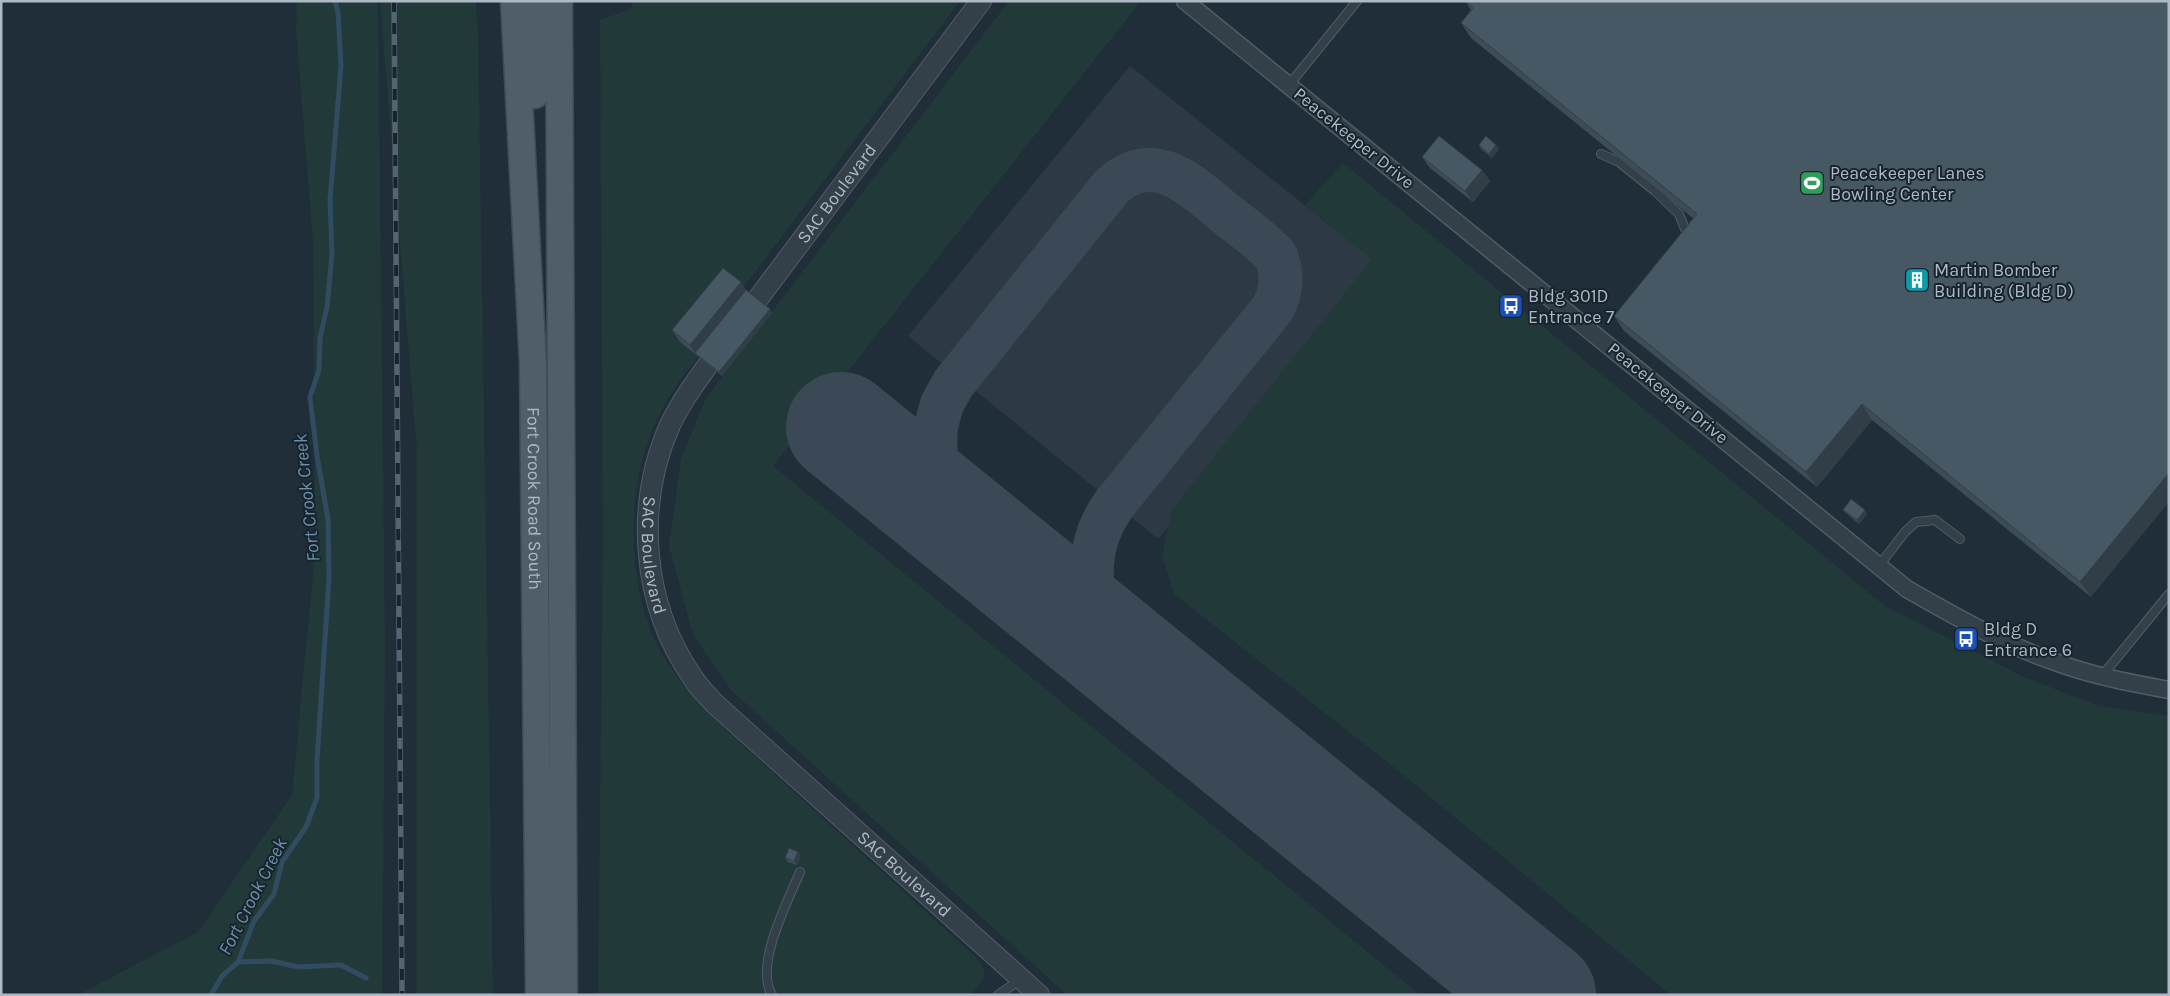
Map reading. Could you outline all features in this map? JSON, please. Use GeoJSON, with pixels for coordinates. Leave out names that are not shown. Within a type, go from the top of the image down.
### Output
{"type":"FeatureCollection","features":[{"type":"Feature","properties":{"kind":"main road","name":"Fort Crook Road South"},"geometry":{"type":"LineString","coordinates":[[514,1],[533,364],[539,995]]}},
{"type":"Feature","properties":{"kind":"main road"},"geometry":{"type":"LineString","coordinates":[[533,364],[536,1]]}},
{"type":"Feature","properties":{"kind":"main road","name":"Fort Crook Road South"},"geometry":{"type":"LineString","coordinates":[[559,1],[564,995]]}},
{"type":"Feature","properties":{"kind":"street","name":"SAC Boulevard"},"geometry":{"type":"LineString","coordinates":[[981,1],[731,334],[686,397],[670,426],[654,472],[650,493],[648,543],[652,585],[668,632],[693,679],[715,704],[1039,995]]}},
{"type":"Feature","properties":{"kind":"street","name":"Peacekeeper Drive"},"geometry":{"type":"LineString","coordinates":[[1185,1],[1801,502],[1878,567],[1908,589],[1996,637],[2057,663],[2102,676],[2169,690]]}},
{"type":"Feature","properties":{"kind":"lane"},"geometry":{"type":"LineString","coordinates":[[1289,85],[1357,1]]}},
{"type":"Feature","properties":{"kind":"lane"},"geometry":{"type":"LineString","coordinates":[[1601,154],[1619,162],[1655,191],[1679,214],[1685,228]]}},
{"type":"Feature","properties":{"kind":"lane"},"geometry":{"type":"LineString","coordinates":[[1878,567],[1905,532],[1916,522],[1935,520],[1960,539]]}},
{"type":"Feature","properties":{"kind":"lane"},"geometry":{"type":"LineString","coordinates":[[2102,676],[2169,594]]}},
{"type":"Feature","properties":{"kind":"lane"},"geometry":{"type":"LineString","coordinates":[[772,995],[767,968],[770,946],[800,872]]}},
{"type":"Feature","properties":{"kind":"lane"},"geometry":{"type":"LineString","coordinates":[[998,995],[1021,979]]}},
{"type":"Feature","properties":{"kind":"shaded area"},"geometry":{"type":"Polygon","coordinates":[[[1130,66],[1381,266],[1158,539],[908,336],[1130,66]]]}},
{"type":"Feature","properties":{"kind":"green space"},"geometry":{"type":"Polygon","coordinates":[[[297,1],[378,1],[385,650],[382,995],[78,995],[198,932],[292,795],[315,552],[313,242],[296,28],[297,1]]]}},
{"type":"Feature","properties":{"kind":"green space"},"geometry":{"type":"Polygon","coordinates":[[[380,1],[476,1],[493,995],[417,995],[417,451],[380,1]]]}},
{"type":"Feature","properties":{"kind":"green space"},"geometry":{"type":"Polygon","coordinates":[[[632,1],[960,1],[742,289],[680,342],[698,357],[668,398],[647,444],[640,469],[636,495],[634,551],[637,579],[651,631],[662,654],[674,672],[714,719],[980,961],[985,973],[984,976],[976,989],[967,995],[598,995],[603,543],[600,20],[631,9],[632,1]]]}},
{"type":"Feature","properties":{"kind":"green space"},"geometry":{"type":"Polygon","coordinates":[[[1009,1],[1141,1],[773,466],[1420,995],[1067,995],[731,690],[693,635],[669,546],[681,459],[706,398],[1009,1]]]}},
{"type":"Feature","properties":{"kind":"green space"},"geometry":{"type":"Polygon","coordinates":[[[1343,163],[1885,606],[2024,677],[2099,706],[2169,716],[2169,995],[1671,995],[1396,769],[1174,594],[1162,555],[1172,509],[1372,259],[1305,205],[1343,163]]]}},
{"type":"Feature","properties":{"kind":"building","name":"Martin Bomber Building (Bldg D)"},"geometry":{"type":"Polygon","coordinates":[[[1466,1],[2169,1],[2169,473],[2080,582],[1862,404],[1806,472],[1614,316],[1697,214],[1461,23],[1473,8],[1466,1]]]}},
{"type":"Feature","properties":{"kind":"building"},"geometry":{"type":"Polygon","coordinates":[[[1439,136],[1482,170],[1465,191],[1422,157],[1439,136]]]}},
{"type":"Feature","properties":{"kind":"building"},"geometry":{"type":"Polygon","coordinates":[[[1486,136],[1496,145],[1489,154],[1479,145],[1486,136]]]}},
{"type":"Feature","properties":{"kind":"building"},"geometry":{"type":"Polygon","coordinates":[[[723,268],[741,282],[690,345],[672,330],[723,268]]]}},
{"type":"Feature","properties":{"kind":"building"},"geometry":{"type":"Polygon","coordinates":[[[746,290],[770,309],[719,372],[695,353],[746,290]]]}},
{"type":"Feature","properties":{"kind":"building"},"geometry":{"type":"Polygon","coordinates":[[[1851,499],[1865,510],[1857,520],[1843,510],[1851,499]]]}},
{"type":"Feature","properties":{"kind":"building"},"geometry":{"type":"Polygon","coordinates":[[[789,848],[798,852],[794,861],[785,858],[789,848]]]}},
{"type":"Feature","properties":{"kind":"waterway","name":"Fort Crook Creek"},"geometry":{"type":"LineString","coordinates":[[211,995],[222,976],[238,962],[254,921],[274,894],[282,862],[306,827],[317,798],[317,761],[329,578],[328,519],[317,456],[310,397],[319,370],[320,338],[327,307],[332,254],[330,200],[341,66],[338,12],[335,1]]}},
{"type":"Feature","properties":{"kind":"waterway"},"geometry":{"type":"LineString","coordinates":[[238,962],[272,961],[298,967],[341,965],[366,978]]}},
{"type":"Feature","properties":{"kind":"taxiway"},"geometry":{"type":"LineString","coordinates":[[979,539],[956,509],[942,486],[935,449],[936,426],[942,404],[953,384],[1112,186],[1128,175],[1143,170],[1158,171],[1172,175],[1200,192],[1276,256],[1280,270],[1280,282],[1273,308],[1115,503],[1105,518],[1098,534],[1092,568],[1096,602],[1110,634],[1134,664]]}},
{"type":"Feature","properties":{"kind":"runway"},"geometry":{"type":"LineString","coordinates":[[841,427],[1541,995]]}},
{"type":"Feature","properties":{"kind":"railway"},"geometry":{"type":"LineString","coordinates":[[394,1],[402,995]]}},
{"type":"Feature","properties":{"kind":"place","name":"Peacekeeper Lanes Bowling Center"},"geometry":{"type":"Point","coordinates":[1812,183]}},
{"type":"Feature","properties":{"kind":"place","name":"Martin Bomber Building (Bldg D)"},"geometry":{"type":"Point","coordinates":[1917,280]}},
{"type":"Feature","properties":{"kind":"place","name":"Bldg 301D Entrance 7"},"geometry":{"type":"Point","coordinates":[1511,306]}},
{"type":"Feature","properties":{"kind":"place","name":"Bldg D Entrance 6"},"geometry":{"type":"Point","coordinates":[1966,639]}}]}
